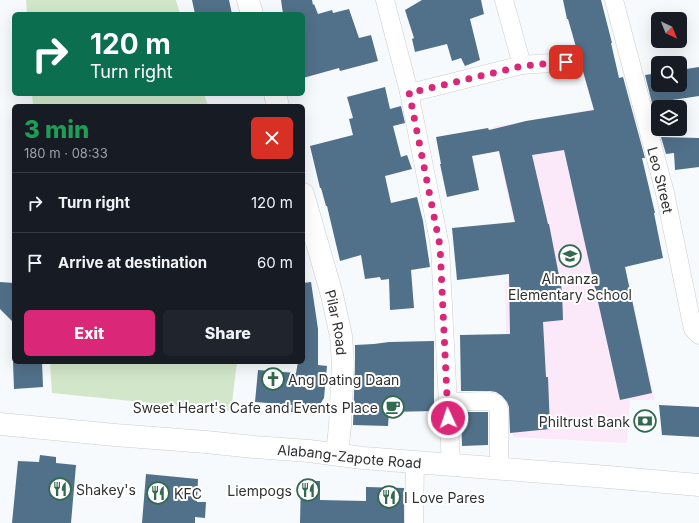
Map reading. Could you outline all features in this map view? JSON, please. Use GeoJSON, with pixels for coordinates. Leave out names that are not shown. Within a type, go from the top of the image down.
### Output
{"type":"FeatureCollection","features":[{"type":"Feature","properties":{"kind":"main road"},"geometry":{"type":"LineString","coordinates":[[248,0],[251,12]]}},
{"type":"Feature","properties":{"kind":"main road","name":"Pilar Road"},"geometry":{"type":"LineString","coordinates":[[305,201],[332,295],[341,336],[343,364],[337,454]]}},
{"type":"Feature","properties":{"kind":"main road","name":"Alabang-Zapote Road"},"geometry":{"type":"LineString","coordinates":[[0,424],[309,451],[363,458],[500,468],[699,486]]}},
{"type":"Feature","properties":{"kind":"street"},"geometry":{"type":"LineString","coordinates":[[385,0],[409,92],[440,246],[451,465]]}},
{"type":"Feature","properties":{"kind":"street"},"geometry":{"type":"LineString","coordinates":[[504,0],[522,66]]}},
{"type":"Feature","properties":{"kind":"street","name":"Leo Street"},"geometry":{"type":"LineString","coordinates":[[614,0],[664,193],[691,322],[693,329],[699,335]]}},
{"type":"Feature","properties":{"kind":"street"},"geometry":{"type":"LineString","coordinates":[[409,92],[522,66],[566,62]]}},
{"type":"Feature","properties":{"kind":"street"},"geometry":{"type":"LineString","coordinates":[[448,402],[492,401],[498,407],[500,468]]}},
{"type":"Feature","properties":{"kind":"street"},"geometry":{"type":"LineString","coordinates":[[414,523],[415,462]]}},
{"type":"Feature","properties":{"kind":"shaded area","name":"Almanza Elementary School"},"geometry":{"type":"Polygon","coordinates":[[[589,110],[655,400],[630,400],[627,443],[513,437],[506,330],[505,282],[521,283],[515,230],[493,127],[589,110]]]}},
{"type":"Feature","properties":{"kind":"green space"},"geometry":{"type":"Polygon","coordinates":[[[26,0],[176,0],[179,12],[27,12],[26,0]]]}},
{"type":"Feature","properties":{"kind":"green space"},"geometry":{"type":"Polygon","coordinates":[[[32,96],[205,96],[207,104],[33,104],[32,96]]]}},
{"type":"Feature","properties":{"kind":"green space"},"geometry":{"type":"Polygon","coordinates":[[[50,364],[237,364],[231,411],[52,393],[50,364]]]}},
{"type":"Feature","properties":{"kind":"building"},"geometry":{"type":"Polygon","coordinates":[[[192,0],[229,0],[232,12],[195,12],[192,0]]]}},
{"type":"Feature","properties":{"kind":"building"},"geometry":{"type":"Polygon","coordinates":[[[281,0],[312,0],[318,14],[332,10],[333,13],[349,9],[359,38],[371,35],[378,61],[340,71],[339,68],[305,77],[305,12],[283,12],[281,0]]]}},
{"type":"Feature","properties":{"kind":"building"},"geometry":{"type":"Polygon","coordinates":[[[422,0],[481,0],[484,14],[470,19],[480,60],[465,66],[461,58],[452,61],[447,44],[415,52],[412,39],[414,38],[405,10],[422,0]]]}},
{"type":"Feature","properties":{"kind":"building"},"geometry":{"type":"Polygon","coordinates":[[[563,0],[601,0],[619,78],[623,77],[645,158],[642,158],[655,213],[663,258],[625,267],[652,393],[620,400],[564,150],[532,155],[549,224],[562,291],[563,320],[543,322],[546,377],[548,377],[550,429],[510,433],[509,407],[502,396],[496,392],[490,391],[461,391],[460,335],[510,334],[509,274],[457,280],[452,228],[515,222],[499,151],[472,156],[479,190],[447,197],[436,137],[488,128],[489,130],[526,121],[594,110],[567,19],[563,0]]]}},
{"type":"Feature","properties":{"kind":"building"},"geometry":{"type":"Polygon","coordinates":[[[699,67],[699,96],[672,100],[651,100],[645,75],[651,74],[651,92],[687,92],[687,69],[699,67]]]}},
{"type":"Feature","properties":{"kind":"building"},"geometry":{"type":"Polygon","coordinates":[[[385,87],[390,109],[401,106],[405,123],[393,126],[401,157],[407,155],[412,169],[385,176],[391,203],[417,197],[423,221],[430,267],[411,270],[414,308],[390,310],[389,279],[381,280],[380,277],[365,279],[361,255],[340,261],[327,206],[320,188],[310,146],[353,135],[349,119],[353,118],[347,97],[385,87]]]}},
{"type":"Feature","properties":{"kind":"building"},"geometry":{"type":"Polygon","coordinates":[[[661,137],[699,138],[699,167],[675,170],[674,153],[666,154],[661,137]]]}},
{"type":"Feature","properties":{"kind":"building"},"geometry":{"type":"Polygon","coordinates":[[[0,282],[12,283],[12,321],[0,309],[0,282]]]}},
{"type":"Feature","properties":{"kind":"building"},"geometry":{"type":"Polygon","coordinates":[[[311,282],[318,329],[318,365],[327,366],[324,398],[315,412],[291,412],[292,405],[255,402],[258,370],[296,373],[298,364],[305,364],[305,283],[311,282]]]}},
{"type":"Feature","properties":{"kind":"building"},"geometry":{"type":"Polygon","coordinates":[[[434,341],[434,411],[389,412],[388,426],[353,425],[355,345],[389,342],[434,341]]]}},
{"type":"Feature","properties":{"kind":"building"},"geometry":{"type":"Polygon","coordinates":[[[13,364],[42,364],[43,387],[14,389],[13,364]]]}},
{"type":"Feature","properties":{"kind":"building"},"geometry":{"type":"Polygon","coordinates":[[[659,405],[699,407],[699,437],[662,435],[659,405]]]}},
{"type":"Feature","properties":{"kind":"building"},"geometry":{"type":"Polygon","coordinates":[[[461,412],[488,412],[488,445],[462,446],[461,412]]]}},
{"type":"Feature","properties":{"kind":"building"},"geometry":{"type":"Polygon","coordinates":[[[40,455],[56,457],[56,463],[76,465],[71,523],[12,523],[18,461],[39,462],[40,455]]]}},
{"type":"Feature","properties":{"kind":"building","name":"KFC"},"geometry":{"type":"Polygon","coordinates":[[[146,474],[198,479],[197,502],[206,502],[205,518],[195,517],[195,523],[142,523],[146,474]]]}},
{"type":"Feature","properties":{"kind":"building"},"geometry":{"type":"Polygon","coordinates":[[[301,481],[320,481],[320,500],[366,501],[366,487],[404,488],[404,523],[300,523],[301,481]]]}},
{"type":"Feature","properties":{"kind":"place","name":"Almanza Elementary School"},"geometry":{"type":"Point","coordinates":[570,256]}},
{"type":"Feature","properties":{"kind":"place","name":"Ang Dating Daan"},"geometry":{"type":"Point","coordinates":[273,379]}},
{"type":"Feature","properties":{"kind":"place","name":"Sweet Heart's Cafe and Events Place"},"geometry":{"type":"Point","coordinates":[393,407]}},
{"type":"Feature","properties":{"kind":"place","name":"Philtrust Bank"},"geometry":{"type":"Point","coordinates":[645,421]}},
{"type":"Feature","properties":{"kind":"place","name":"Shakey's"},"geometry":{"type":"Point","coordinates":[60,489]}},
{"type":"Feature","properties":{"kind":"place","name":"Liempogs"},"geometry":{"type":"Point","coordinates":[308,490]}},
{"type":"Feature","properties":{"kind":"place","name":"KFC"},"geometry":{"type":"Point","coordinates":[158,493]}},
{"type":"Feature","properties":{"kind":"place","name":"I Love Pares"},"geometry":{"type":"Point","coordinates":[389,497]}},
{"type":"Feature","properties":{"kind":"route"},"geometry":{"type":"LineString","coordinates":[[448,418],[440,246],[409,92],[522,66],[566,62]]}}]}
